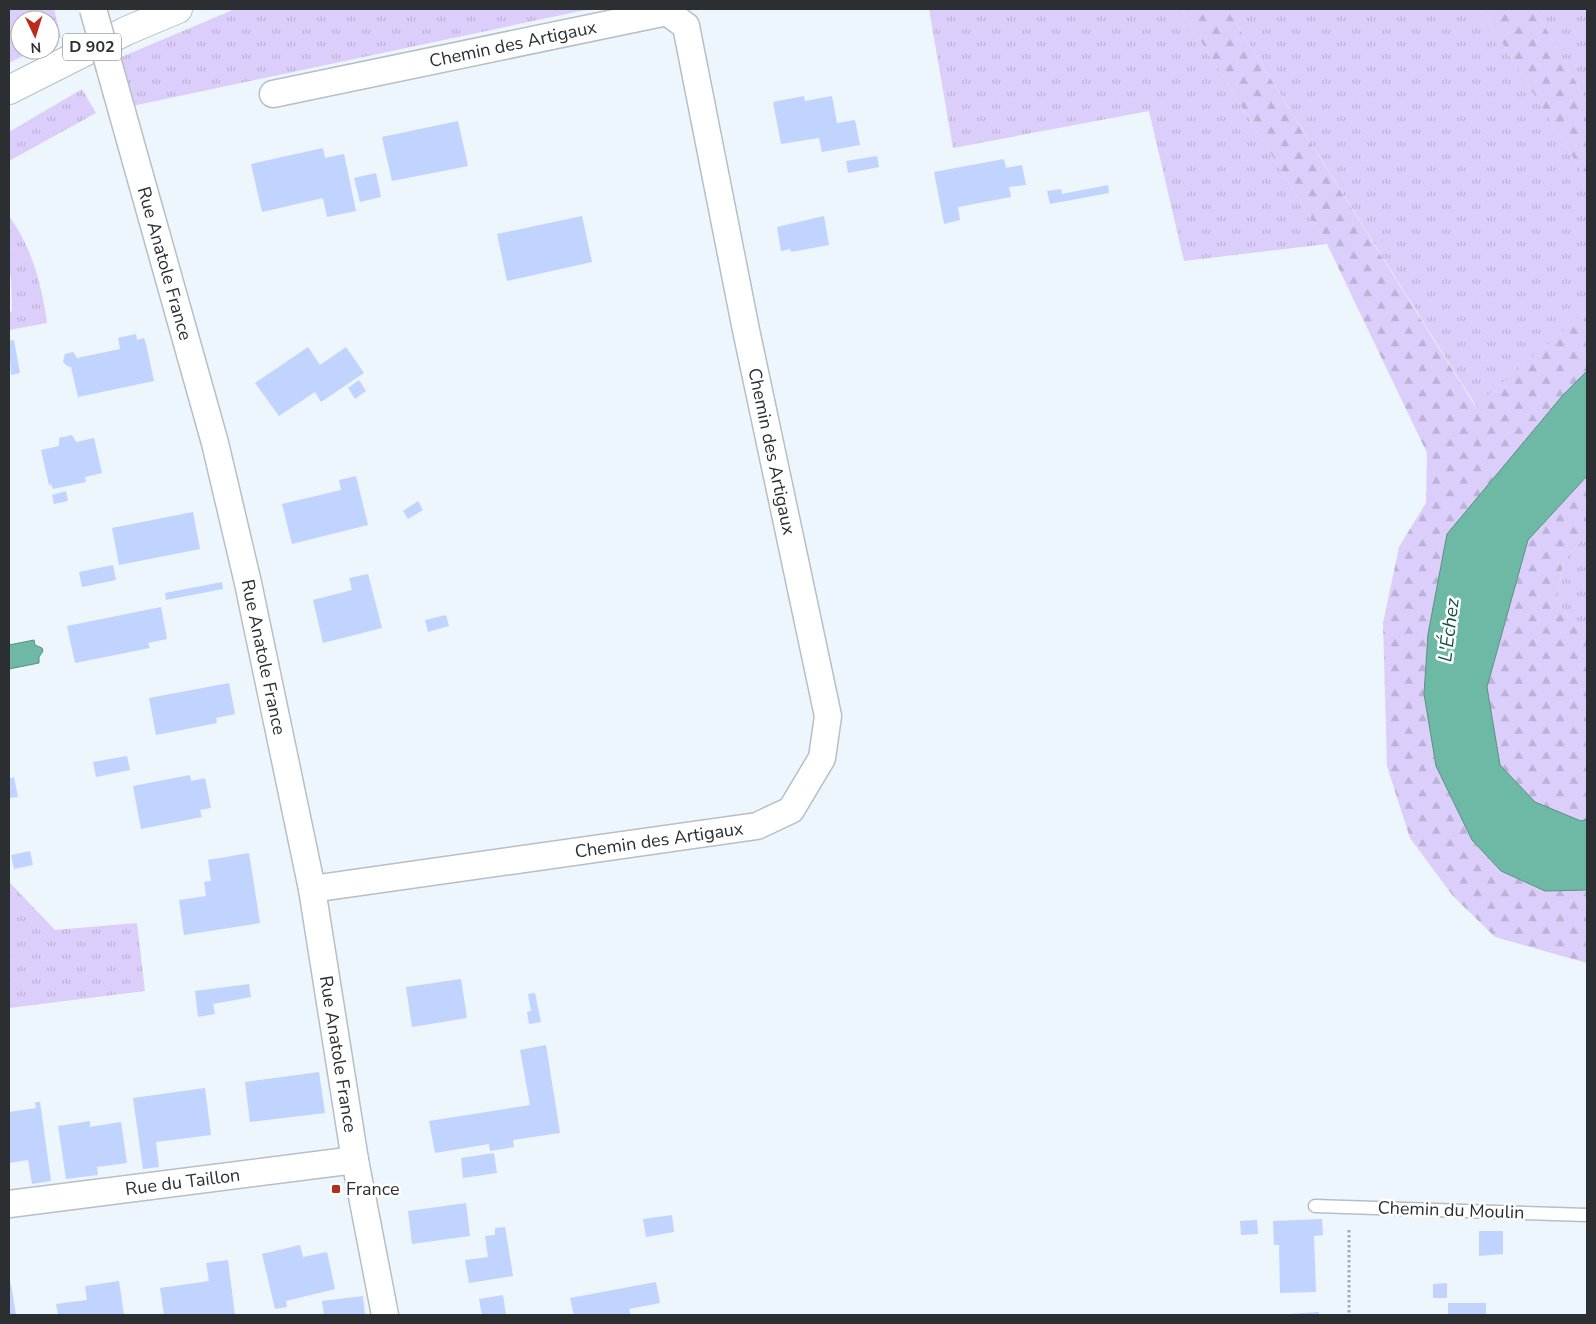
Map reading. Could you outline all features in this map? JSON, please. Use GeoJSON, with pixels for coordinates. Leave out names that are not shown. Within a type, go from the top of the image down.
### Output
{"type":"FeatureCollection","features":[{"type":"Feature","properties":{"kind":"main road","name":"D 902"},"geometry":{"type":"LineString","coordinates":[[9,90],[118,35],[178,9]]}},
{"type":"Feature","properties":{"kind":"street","name":"Rue Anatole France"},"geometry":{"type":"LineString","coordinates":[[93,9],[215,443],[248,583],[312,889],[356,1160],[385,1315]]}},
{"type":"Feature","properties":{"kind":"street","name":"Chemin des Artigaux"},"geometry":{"type":"LineString","coordinates":[[273,94],[667,12],[686,26],[746,330],[828,716],[822,758],[791,810],[757,826],[312,889]]}},
{"type":"Feature","properties":{"kind":"street","name":"Rue du Taillon"},"geometry":{"type":"LineString","coordinates":[[9,1204],[356,1160]]}},
{"type":"Feature","properties":{"kind":"lane","name":"Chemin du Moulin"},"geometry":{"type":"LineString","coordinates":[[1314,1206],[1587,1215]]}},
{"type":"Feature","properties":{"kind":"path"},"geometry":{"type":"LineString","coordinates":[[1349,1207],[1349,1315]]}},
{"type":"Feature","properties":{"kind":"green space"},"geometry":{"type":"Polygon","coordinates":[[[9,9],[54,9],[10,10],[10,60],[15,60],[9,63],[9,9]]]}},
{"type":"Feature","properties":{"kind":"green space"},"geometry":{"type":"Polygon","coordinates":[[[235,9],[590,9],[132,106],[119,58],[235,9]]]}},
{"type":"Feature","properties":{"kind":"green space"},"geometry":{"type":"Polygon","coordinates":[[[929,9],[1181,9],[1327,244],[1184,261],[1149,111],[953,148],[929,9]]]}},
{"type":"Feature","properties":{"kind":"green space"},"geometry":{"type":"Polygon","coordinates":[[[1181,9],[1227,9],[1475,406],[1587,311],[1587,371],[1563,395],[1448,534],[1428,634],[1424,694],[1436,766],[1472,840],[1501,871],[1544,891],[1587,890],[1587,963],[1495,937],[1453,896],[1410,838],[1387,766],[1383,623],[1399,547],[1426,503],[1427,453],[1327,244],[1181,9]]]}},
{"type":"Feature","properties":{"kind":"green space"},"geometry":{"type":"Polygon","coordinates":[[[1227,9],[1481,9],[1587,180],[1587,311],[1476,406],[1227,9]]]}},
{"type":"Feature","properties":{"kind":"green space"},"geometry":{"type":"Polygon","coordinates":[[[1481,9],[1535,9],[1587,102],[1587,180],[1481,9]]]}},
{"type":"Feature","properties":{"kind":"green space"},"geometry":{"type":"Polygon","coordinates":[[[1535,9],[1587,9],[1587,102],[1535,9]]]}},
{"type":"Feature","properties":{"kind":"green space"},"geometry":{"type":"Polygon","coordinates":[[[82,89],[96,113],[9,161],[9,132],[82,89]]]}},
{"type":"Feature","properties":{"kind":"green space"},"geometry":{"type":"Polygon","coordinates":[[[9,216],[24,241],[35,267],[47,323],[9,330],[9,312],[12,311],[11,277],[9,274],[9,216]]]}},
{"type":"Feature","properties":{"kind":"green space"},"geometry":{"type":"Polygon","coordinates":[[[1587,476],[1587,534],[1563,562],[1557,600],[1575,627],[1587,626],[1587,819],[1581,821],[1535,803],[1500,765],[1487,687],[1528,540],[1587,476]]]}},
{"type":"Feature","properties":{"kind":"green space"},"geometry":{"type":"Polygon","coordinates":[[[1587,534],[1587,626],[1575,627],[1557,600],[1563,562],[1587,534]]]}},
{"type":"Feature","properties":{"kind":"green space"},"geometry":{"type":"Polygon","coordinates":[[[9,882],[55,930],[137,923],[145,991],[9,1008],[9,882]]]}},
{"type":"Feature","properties":{"kind":"water","name":"L'Échez"},"geometry":{"type":"Polygon","coordinates":[[[1587,371],[1587,476],[1528,540],[1487,687],[1500,765],[1535,802],[1581,821],[1587,819],[1587,890],[1545,891],[1501,871],[1472,840],[1436,766],[1424,694],[1428,634],[1447,534],[1563,395],[1587,371]]]}},
{"type":"Feature","properties":{"kind":"water"},"geometry":{"type":"Polygon","coordinates":[[[34,640],[35,645],[42,648],[43,651],[39,657],[39,663],[9,669],[9,645],[34,640]]]}},
{"type":"Feature","properties":{"kind":"building"},"geometry":{"type":"Polygon","coordinates":[[[804,96],[805,101],[832,96],[837,123],[855,120],[860,145],[822,152],[819,138],[781,144],[773,102],[804,96]]]}},
{"type":"Feature","properties":{"kind":"building"},"geometry":{"type":"Polygon","coordinates":[[[458,121],[468,166],[392,181],[382,137],[458,121]]]}},
{"type":"Feature","properties":{"kind":"building"},"geometry":{"type":"Polygon","coordinates":[[[323,148],[325,158],[344,154],[356,211],[327,217],[323,198],[262,212],[251,164],[323,148]]]}},
{"type":"Feature","properties":{"kind":"building"},"geometry":{"type":"Polygon","coordinates":[[[877,156],[879,167],[848,173],[846,161],[877,156]]]}},
{"type":"Feature","properties":{"kind":"building"},"geometry":{"type":"Polygon","coordinates":[[[1004,159],[1006,168],[1022,165],[1026,185],[1009,187],[1011,197],[958,207],[960,220],[944,224],[934,172],[1004,159]]]}},
{"type":"Feature","properties":{"kind":"building"},"geometry":{"type":"Polygon","coordinates":[[[376,173],[381,197],[360,202],[354,178],[376,173]]]}},
{"type":"Feature","properties":{"kind":"building"},"geometry":{"type":"Polygon","coordinates":[[[1108,185],[1109,193],[1050,204],[1047,191],[1061,189],[1062,194],[1108,185]]]}},
{"type":"Feature","properties":{"kind":"building"},"geometry":{"type":"Polygon","coordinates":[[[582,216],[592,262],[507,281],[497,234],[582,216]]]}},
{"type":"Feature","properties":{"kind":"building"},"geometry":{"type":"Polygon","coordinates":[[[824,216],[829,245],[791,252],[790,249],[781,251],[777,227],[824,216]]]}},
{"type":"Feature","properties":{"kind":"building"},"geometry":{"type":"Polygon","coordinates":[[[136,334],[137,340],[144,338],[154,381],[78,397],[71,367],[63,362],[65,354],[73,352],[77,358],[120,349],[118,338],[136,334]]]}},
{"type":"Feature","properties":{"kind":"building"},"geometry":{"type":"Polygon","coordinates":[[[14,340],[20,373],[11,375],[9,341],[14,340]]]}},
{"type":"Feature","properties":{"kind":"building"},"geometry":{"type":"Polygon","coordinates":[[[308,347],[320,365],[346,347],[364,373],[321,402],[315,392],[279,416],[255,383],[308,347]]]}},
{"type":"Feature","properties":{"kind":"building"},"geometry":{"type":"Polygon","coordinates":[[[359,380],[366,391],[355,399],[348,388],[359,380]]]}},
{"type":"Feature","properties":{"kind":"building"},"geometry":{"type":"Polygon","coordinates":[[[72,435],[76,442],[94,438],[102,473],[85,477],[86,482],[53,489],[51,484],[49,485],[41,450],[59,446],[59,438],[72,435]]]}},
{"type":"Feature","properties":{"kind":"building"},"geometry":{"type":"Polygon","coordinates":[[[356,476],[368,525],[292,544],[282,504],[341,490],[339,480],[356,476]]]}},
{"type":"Feature","properties":{"kind":"building"},"geometry":{"type":"Polygon","coordinates":[[[66,491],[68,501],[54,504],[52,495],[66,491]]]}},
{"type":"Feature","properties":{"kind":"building"},"geometry":{"type":"Polygon","coordinates":[[[418,501],[423,510],[408,519],[403,511],[418,501]]]}},
{"type":"Feature","properties":{"kind":"building"},"geometry":{"type":"Polygon","coordinates":[[[193,512],[200,549],[119,565],[112,528],[193,512]]]}},
{"type":"Feature","properties":{"kind":"building"},"geometry":{"type":"Polygon","coordinates":[[[113,565],[116,580],[82,587],[79,572],[113,565]]]}},
{"type":"Feature","properties":{"kind":"building"},"geometry":{"type":"Polygon","coordinates":[[[368,574],[382,628],[323,643],[313,600],[352,590],[349,578],[368,574]]]}},
{"type":"Feature","properties":{"kind":"building"},"geometry":{"type":"Polygon","coordinates":[[[222,582],[223,589],[166,600],[165,593],[222,582]]]}},
{"type":"Feature","properties":{"kind":"building"},"geometry":{"type":"Polygon","coordinates":[[[161,607],[167,639],[148,643],[150,648],[75,663],[67,626],[161,607]]]}},
{"type":"Feature","properties":{"kind":"building"},"geometry":{"type":"Polygon","coordinates":[[[446,615],[449,626],[428,632],[425,620],[446,615]]]}},
{"type":"Feature","properties":{"kind":"building"},"geometry":{"type":"Polygon","coordinates":[[[229,683],[235,714],[216,718],[217,723],[156,735],[149,698],[229,683]]]}},
{"type":"Feature","properties":{"kind":"building"},"geometry":{"type":"Polygon","coordinates":[[[127,756],[130,770],[96,777],[93,762],[127,756]]]}},
{"type":"Feature","properties":{"kind":"building"},"geometry":{"type":"Polygon","coordinates":[[[190,775],[191,781],[205,778],[211,808],[200,810],[202,817],[141,829],[133,786],[190,775]]]}},
{"type":"Feature","properties":{"kind":"building"},"geometry":{"type":"Polygon","coordinates":[[[14,777],[18,797],[9,798],[9,779],[14,777]]]}},
{"type":"Feature","properties":{"kind":"building"},"geometry":{"type":"Polygon","coordinates":[[[30,851],[33,865],[14,869],[11,855],[30,851]]]}},
{"type":"Feature","properties":{"kind":"building"},"geometry":{"type":"Polygon","coordinates":[[[249,853],[260,923],[184,935],[179,900],[206,896],[204,882],[211,881],[208,860],[249,853]]]}},
{"type":"Feature","properties":{"kind":"building"},"geometry":{"type":"Polygon","coordinates":[[[461,979],[467,1018],[412,1027],[406,987],[461,979]]]}},
{"type":"Feature","properties":{"kind":"building"},"geometry":{"type":"Polygon","coordinates":[[[249,984],[251,997],[213,1004],[215,1014],[198,1017],[195,991],[249,984]]]}},
{"type":"Feature","properties":{"kind":"building"},"geometry":{"type":"Polygon","coordinates":[[[535,993],[541,1022],[529,1024],[527,1012],[531,1011],[528,994],[535,993]]]}},
{"type":"Feature","properties":{"kind":"building"},"geometry":{"type":"Polygon","coordinates":[[[546,1045],[560,1133],[513,1140],[514,1147],[490,1151],[489,1144],[435,1153],[429,1121],[530,1105],[520,1050],[546,1045]]]}},
{"type":"Feature","properties":{"kind":"building"},"geometry":{"type":"Polygon","coordinates":[[[319,1072],[325,1113],[250,1122],[245,1082],[319,1072]]]}},
{"type":"Feature","properties":{"kind":"building"},"geometry":{"type":"Polygon","coordinates":[[[205,1088],[211,1135],[156,1142],[159,1167],[143,1169],[133,1098],[205,1088]]]}},
{"type":"Feature","properties":{"kind":"building"},"geometry":{"type":"Polygon","coordinates":[[[35,1102],[40,1102],[51,1181],[32,1184],[28,1160],[9,1163],[9,1112],[36,1108],[35,1102]]]}},
{"type":"Feature","properties":{"kind":"building"},"geometry":{"type":"Polygon","coordinates":[[[90,1121],[90,1127],[121,1122],[127,1163],[97,1167],[98,1175],[66,1179],[58,1126],[90,1121]]]}},
{"type":"Feature","properties":{"kind":"building"},"geometry":{"type":"Polygon","coordinates":[[[494,1153],[497,1173],[463,1178],[461,1158],[494,1153]]]}},
{"type":"Feature","properties":{"kind":"building"},"geometry":{"type":"Polygon","coordinates":[[[466,1203],[470,1236],[412,1244],[408,1211],[466,1203]]]}},
{"type":"Feature","properties":{"kind":"building"},"geometry":{"type":"Polygon","coordinates":[[[672,1215],[674,1232],[646,1237],[643,1219],[672,1215]]]}},
{"type":"Feature","properties":{"kind":"building"},"geometry":{"type":"Polygon","coordinates":[[[1322,1219],[1323,1235],[1314,1236],[1316,1292],[1280,1293],[1279,1245],[1274,1245],[1273,1221],[1322,1219]]]}},
{"type":"Feature","properties":{"kind":"building"},"geometry":{"type":"Polygon","coordinates":[[[1257,1220],[1258,1234],[1241,1235],[1240,1221],[1257,1220]]]}},
{"type":"Feature","properties":{"kind":"building"},"geometry":{"type":"Polygon","coordinates":[[[505,1227],[513,1276],[469,1283],[465,1260],[488,1257],[485,1236],[495,1235],[495,1228],[505,1227]]]}},
{"type":"Feature","properties":{"kind":"building"},"geometry":{"type":"Polygon","coordinates":[[[1479,1231],[1503,1231],[1503,1254],[1479,1256],[1479,1231]]]}},
{"type":"Feature","properties":{"kind":"building"},"geometry":{"type":"Polygon","coordinates":[[[300,1245],[303,1257],[327,1252],[335,1289],[286,1301],[287,1307],[275,1309],[262,1254],[300,1245]]]}},
{"type":"Feature","properties":{"kind":"building"},"geometry":{"type":"Polygon","coordinates":[[[228,1260],[235,1315],[164,1315],[160,1288],[209,1281],[206,1263],[228,1260]]]}},
{"type":"Feature","properties":{"kind":"building"},"geometry":{"type":"Polygon","coordinates":[[[119,1281],[124,1315],[58,1315],[56,1304],[87,1300],[85,1286],[119,1281]]]}},
{"type":"Feature","properties":{"kind":"building"},"geometry":{"type":"Polygon","coordinates":[[[656,1282],[660,1303],[629,1309],[631,1315],[574,1315],[570,1298],[656,1282]]]}},
{"type":"Feature","properties":{"kind":"building"},"geometry":{"type":"Polygon","coordinates":[[[1447,1283],[1447,1298],[1433,1298],[1433,1284],[1447,1283]]]}},
{"type":"Feature","properties":{"kind":"building"},"geometry":{"type":"Polygon","coordinates":[[[9,1284],[11,1284],[16,1315],[9,1315],[9,1284]]]}},
{"type":"Feature","properties":{"kind":"building"},"geometry":{"type":"Polygon","coordinates":[[[503,1295],[506,1315],[482,1315],[479,1299],[503,1295]]]}},
{"type":"Feature","properties":{"kind":"building"},"geometry":{"type":"Polygon","coordinates":[[[363,1296],[365,1315],[324,1315],[322,1301],[363,1296]]]}},
{"type":"Feature","properties":{"kind":"building"},"geometry":{"type":"Polygon","coordinates":[[[1448,1303],[1486,1303],[1486,1315],[1448,1315],[1448,1303]]]}},
{"type":"Feature","properties":{"kind":"building"},"geometry":{"type":"Polygon","coordinates":[[[1319,1312],[1319,1315],[1289,1315],[1289,1314],[1319,1312]]]}},
{"type":"Feature","properties":{"kind":"place","name":"France"},"geometry":{"type":"Point","coordinates":[336,1189]}}]}
